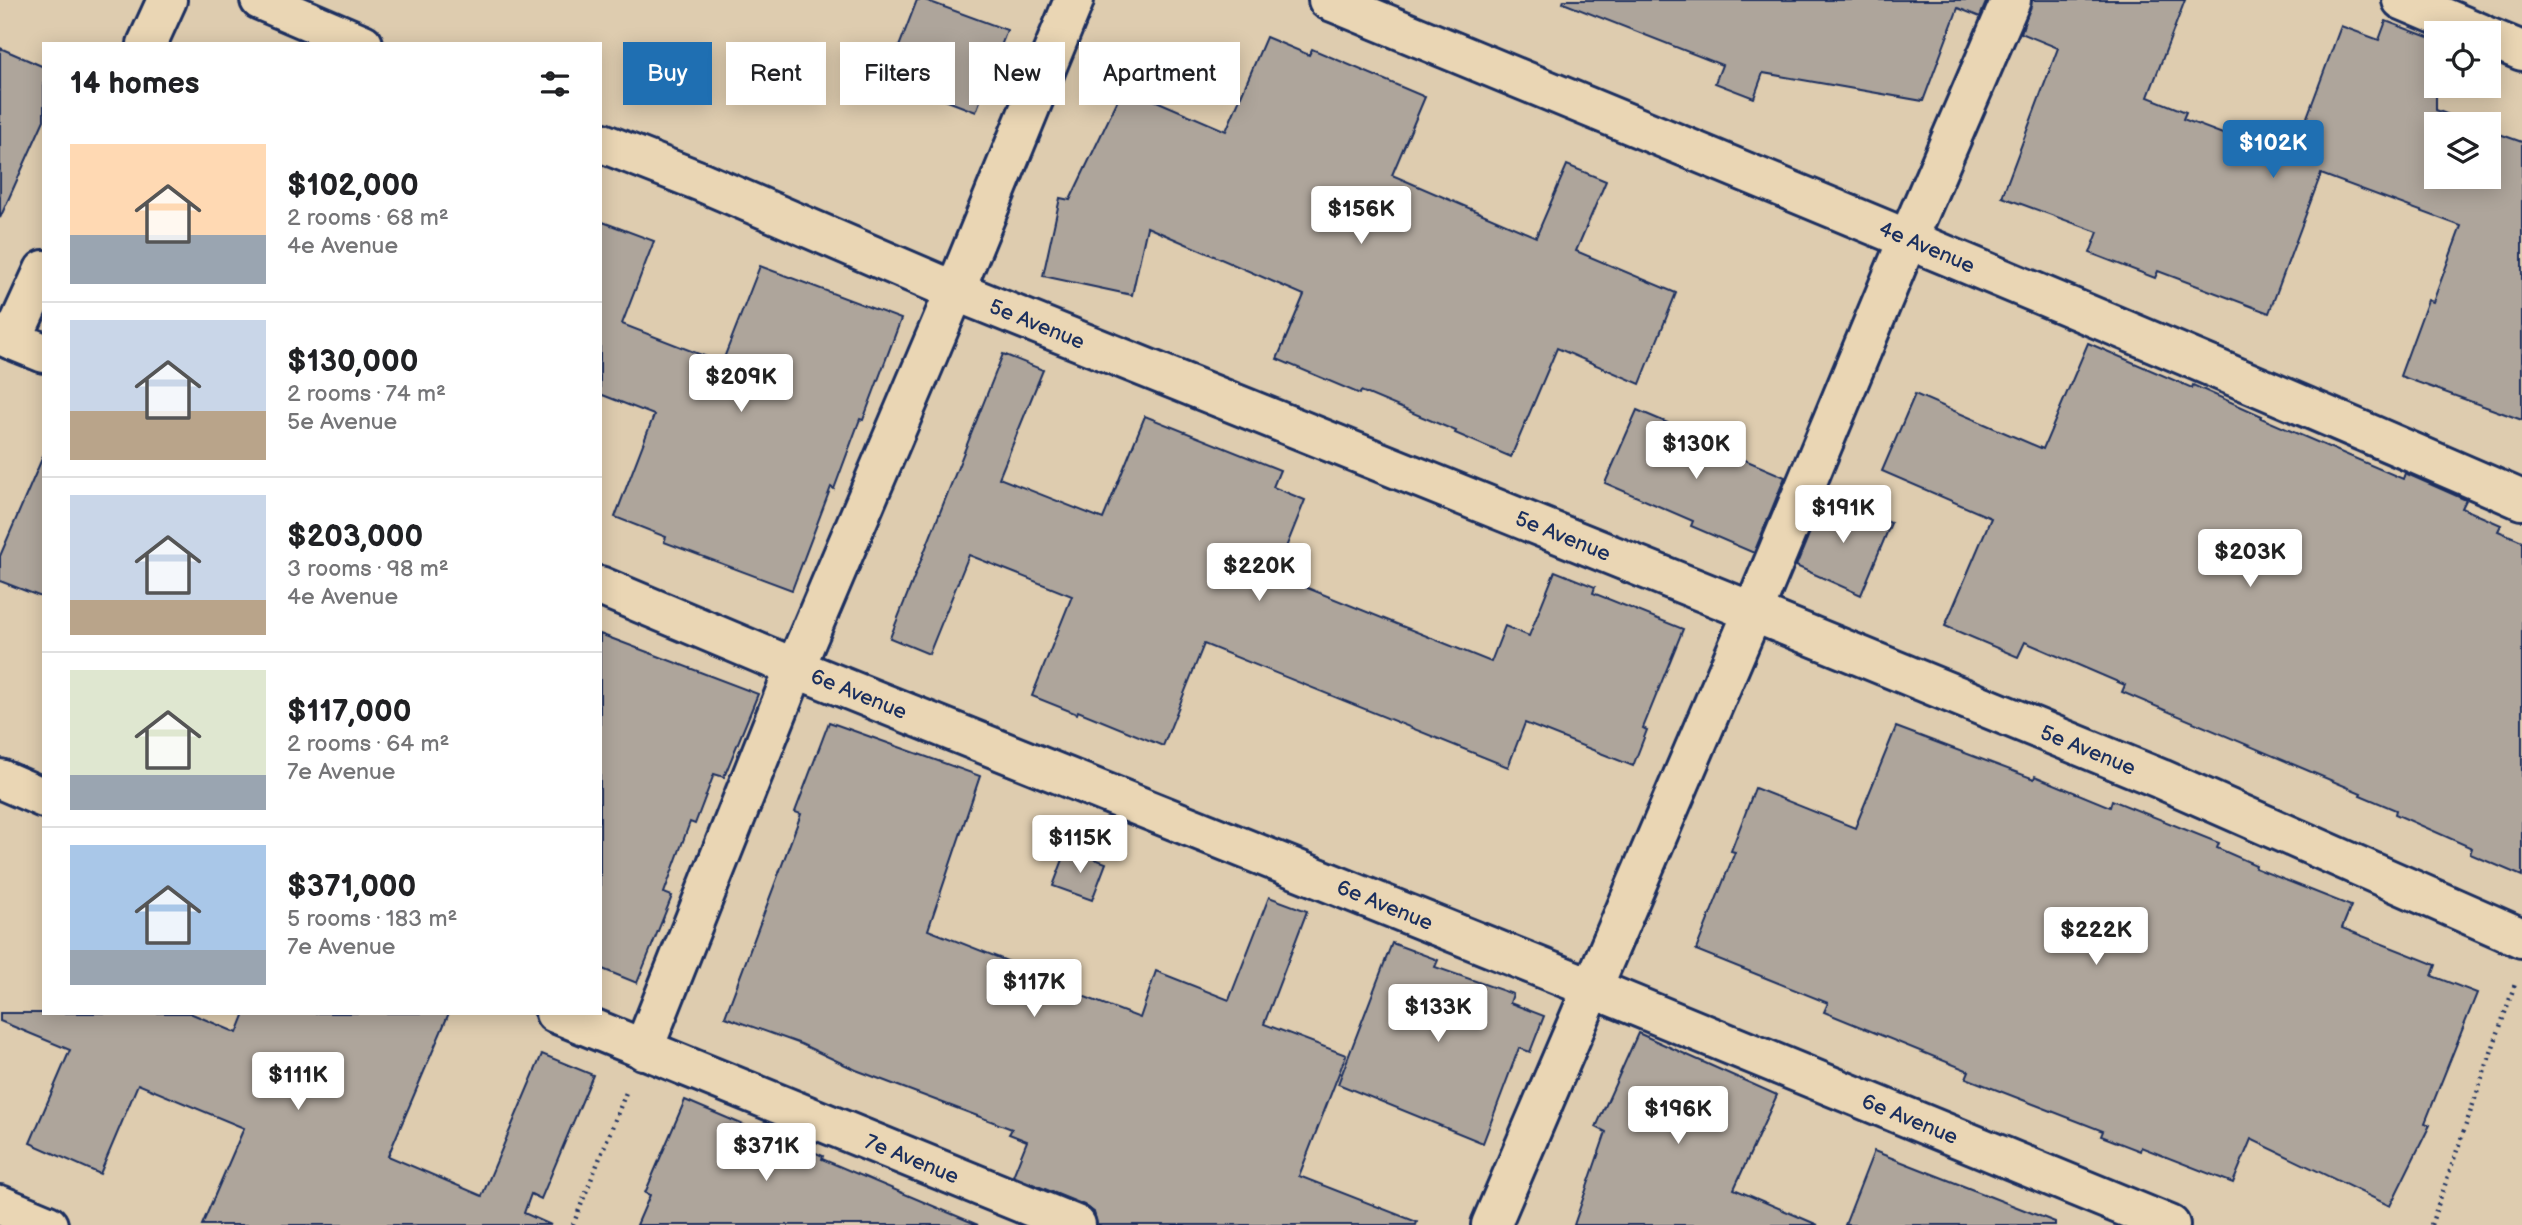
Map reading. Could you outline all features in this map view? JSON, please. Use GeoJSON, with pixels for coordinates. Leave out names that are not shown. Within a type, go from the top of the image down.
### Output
{"type":"FeatureCollection","features":[{"type":"Feature","properties":{"kind":"street"},"geometry":{"type":"LineString","coordinates":[[148,42],[167,0]]}},
{"type":"Feature","properties":{"kind":"street"},"geometry":{"type":"LineString","coordinates":[[260,0],[358,42]]}},
{"type":"Feature","properties":{"kind":"street"},"geometry":{"type":"LineString","coordinates":[[643,1051],[794,668],[955,291],[1074,0]]}},
{"type":"Feature","properties":{"kind":"street","name":"4e Avenue"},"geometry":{"type":"LineString","coordinates":[[1328,0],[1908,239],[2309,407],[2522,500]]}},
{"type":"Feature","properties":{"kind":"street"},"geometry":{"type":"LineString","coordinates":[[1491,1225],[2011,0]]}},
{"type":"Feature","properties":{"kind":"street"},"geometry":{"type":"LineString","coordinates":[[2402,0],[2452,21]]}},
{"type":"Feature","properties":{"kind":"street"},"geometry":{"type":"LineString","coordinates":[[2501,42],[2522,51]]}},
{"type":"Feature","properties":{"kind":"street","name":"5e Avenue"},"geometry":{"type":"LineString","coordinates":[[602,143],[702,182],[955,291],[2161,779],[2522,938]]}},
{"type":"Feature","properties":{"kind":"street"},"geometry":{"type":"LineString","coordinates":[[19,342],[42,276]]}},
{"type":"Feature","properties":{"kind":"street","name":"6e Avenue"},"geometry":{"type":"LineString","coordinates":[[602,587],[794,668],[1592,988],[2169,1225]]}},
{"type":"Feature","properties":{"kind":"street"},"geometry":{"type":"LineString","coordinates":[[0,779],[42,797]]}},
{"type":"Feature","properties":{"kind":"street","name":"7e Avenue"},"geometry":{"type":"LineString","coordinates":[[560,1015],[1076,1225]]}},
{"type":"Feature","properties":{"kind":"street"},"geometry":{"type":"LineString","coordinates":[[0,1205],[48,1225]]}},
{"type":"Feature","properties":{"kind":"path"},"geometry":{"type":"LineString","coordinates":[[2431,1225],[2517,977]]}},
{"type":"Feature","properties":{"kind":"path"},"geometry":{"type":"LineString","coordinates":[[573,1225],[643,1051]]}},
{"type":"Feature","properties":{"kind":"building"},"geometry":{"type":"Polygon","coordinates":[[[917,0],[925,0],[1007,30],[1002,42],[969,42],[969,105],[979,105],[976,112],[955,104],[955,42],[901,42],[917,0]]]}},
{"type":"Feature","properties":{"kind":"building"},"geometry":{"type":"Polygon","coordinates":[[[1564,0],[1987,0],[1980,17],[1958,8],[1923,101],[1763,73],[1754,98],[1715,83],[1722,65],[1563,3],[1564,0]]]}},
{"type":"Feature","properties":{"kind":"building"},"geometry":{"type":"Polygon","coordinates":[[[2032,0],[2185,0],[2148,97],[2186,112],[2183,119],[2291,160],[2341,26],[2379,40],[2386,21],[2424,35],[2424,98],[2436,98],[2436,110],[2441,112],[2424,112],[2424,189],[2501,189],[2501,135],[2522,142],[2522,420],[2400,376],[2428,300],[2433,302],[2461,226],[2321,174],[2269,313],[2158,271],[2155,278],[2090,253],[2098,232],[2002,197],[2058,48],[2021,33],[2032,0]]]}},
{"type":"Feature","properties":{"kind":"building"},"geometry":{"type":"Polygon","coordinates":[[[1266,37],[1309,55],[1312,49],[1425,97],[1392,175],[1536,237],[1567,165],[1606,181],[1576,251],[1676,293],[1640,384],[1557,348],[1511,457],[1361,391],[1360,394],[1277,359],[1304,295],[1147,227],[1132,295],[1043,276],[1060,198],[1070,200],[1115,105],[1166,105],[1226,131],[1237,105],[1240,105],[1240,98],[1266,37]]]}},
{"type":"Feature","properties":{"kind":"building"},"geometry":{"type":"Polygon","coordinates":[[[0,48],[42,66],[42,124],[0,218],[0,48]]]}},
{"type":"Feature","properties":{"kind":"building"},"geometry":{"type":"Polygon","coordinates":[[[602,222],[654,241],[622,324],[722,363],[760,266],[901,319],[863,420],[860,419],[834,489],[831,487],[792,590],[664,542],[666,537],[615,517],[654,415],[602,395],[602,222]]]}},
{"type":"Feature","properties":{"kind":"building"},"geometry":{"type":"Polygon","coordinates":[[[2088,343],[2192,388],[2193,385],[2262,416],[2261,418],[2403,479],[2405,473],[2466,500],[2462,508],[2501,525],[2498,531],[2522,541],[2522,876],[2470,854],[2472,848],[2395,814],[2396,810],[2360,795],[2361,793],[2122,692],[2125,685],[2025,642],[2018,657],[1945,626],[1991,518],[1882,471],[1915,394],[2043,449],[2088,343]]]}},
{"type":"Feature","properties":{"kind":"building"},"geometry":{"type":"Polygon","coordinates":[[[1003,354],[1043,370],[999,478],[1103,519],[1145,416],[1280,470],[1273,487],[1305,500],[1275,575],[1491,662],[1505,626],[1529,636],[1555,571],[1595,587],[1593,593],[1683,629],[1643,728],[1647,730],[1633,766],[1525,723],[1508,767],[1204,644],[1163,746],[1078,711],[1077,714],[1032,696],[1072,596],[969,555],[929,654],[890,638],[1003,354]]]}},
{"type":"Feature","properties":{"kind":"building"},"geometry":{"type":"Polygon","coordinates":[[[1637,410],[1720,445],[1719,449],[1785,477],[1754,553],[1691,526],[1693,521],[1605,483],[1637,410]]]}},
{"type":"Feature","properties":{"kind":"building"},"geometry":{"type":"Polygon","coordinates":[[[42,459],[42,597],[0,581],[0,556],[42,459]]]}},
{"type":"Feature","properties":{"kind":"building"},"geometry":{"type":"Polygon","coordinates":[[[1825,495],[1891,523],[1861,595],[1796,566],[1825,495]]]}},
{"type":"Feature","properties":{"kind":"building"},"geometry":{"type":"Polygon","coordinates":[[[602,635],[758,694],[724,777],[714,774],[695,824],[690,822],[664,893],[672,896],[637,983],[602,969],[602,635]]]}},
{"type":"Feature","properties":{"kind":"building"},"geometry":{"type":"Polygon","coordinates":[[[829,722],[980,776],[928,930],[1015,964],[1014,967],[1057,983],[1056,986],[1140,1018],[1156,971],[1229,1000],[1269,897],[1307,911],[1264,1024],[1346,1055],[1299,1176],[1417,1222],[1416,1225],[1097,1225],[1094,1212],[1084,1205],[1013,1176],[1027,1141],[1009,1134],[1012,1129],[856,1070],[801,1044],[725,1017],[801,814],[795,812],[829,722]]]}},
{"type":"Feature","properties":{"kind":"building"},"geometry":{"type":"Polygon","coordinates":[[[1896,727],[2034,779],[2035,776],[2110,807],[2112,800],[2219,843],[2217,848],[2256,865],[2255,868],[2351,906],[2342,928],[2436,965],[2432,976],[2477,993],[2425,1123],[2430,1125],[2390,1206],[2251,1139],[2233,1183],[2141,1147],[2140,1151],[2101,1136],[2103,1131],[1966,1078],[1969,1071],[1824,1012],[1828,1003],[1696,950],[1735,852],[1731,851],[1755,788],[1855,828],[1896,727]]]}},
{"type":"Feature","properties":{"kind":"building"},"geometry":{"type":"Polygon","coordinates":[[[1067,849],[1106,863],[1092,900],[1053,886],[1067,849]]]}},
{"type":"Feature","properties":{"kind":"building"},"geometry":{"type":"Polygon","coordinates":[[[1392,943],[1438,960],[1435,967],[1513,994],[1510,1003],[1544,1016],[1530,1052],[1519,1048],[1483,1143],[1338,1084],[1392,943]]]}},
{"type":"Feature","properties":{"kind":"building"},"geometry":{"type":"Polygon","coordinates":[[[0,1013],[195,1015],[237,1033],[244,1015],[448,1015],[388,1156],[482,1196],[542,1054],[593,1075],[541,1199],[531,1194],[524,1213],[551,1225],[202,1225],[244,1128],[138,1084],[100,1174],[30,1143],[70,1050],[0,1021],[0,1013]]]}},
{"type":"Feature","properties":{"kind":"building"},"geometry":{"type":"Polygon","coordinates":[[[1638,1033],[1777,1095],[1734,1189],[1818,1225],[1574,1225],[1606,1132],[1596,1127],[1638,1033]]]}},
{"type":"Feature","properties":{"kind":"building"},"geometry":{"type":"Polygon","coordinates":[[[685,1100],[781,1141],[782,1138],[823,1156],[822,1159],[978,1225],[637,1225],[650,1195],[645,1193],[685,1100]]]}},
{"type":"Feature","properties":{"kind":"building"},"geometry":{"type":"Polygon","coordinates":[[[1874,1151],[2055,1222],[2055,1225],[1845,1225],[1874,1151]]]}}]}
